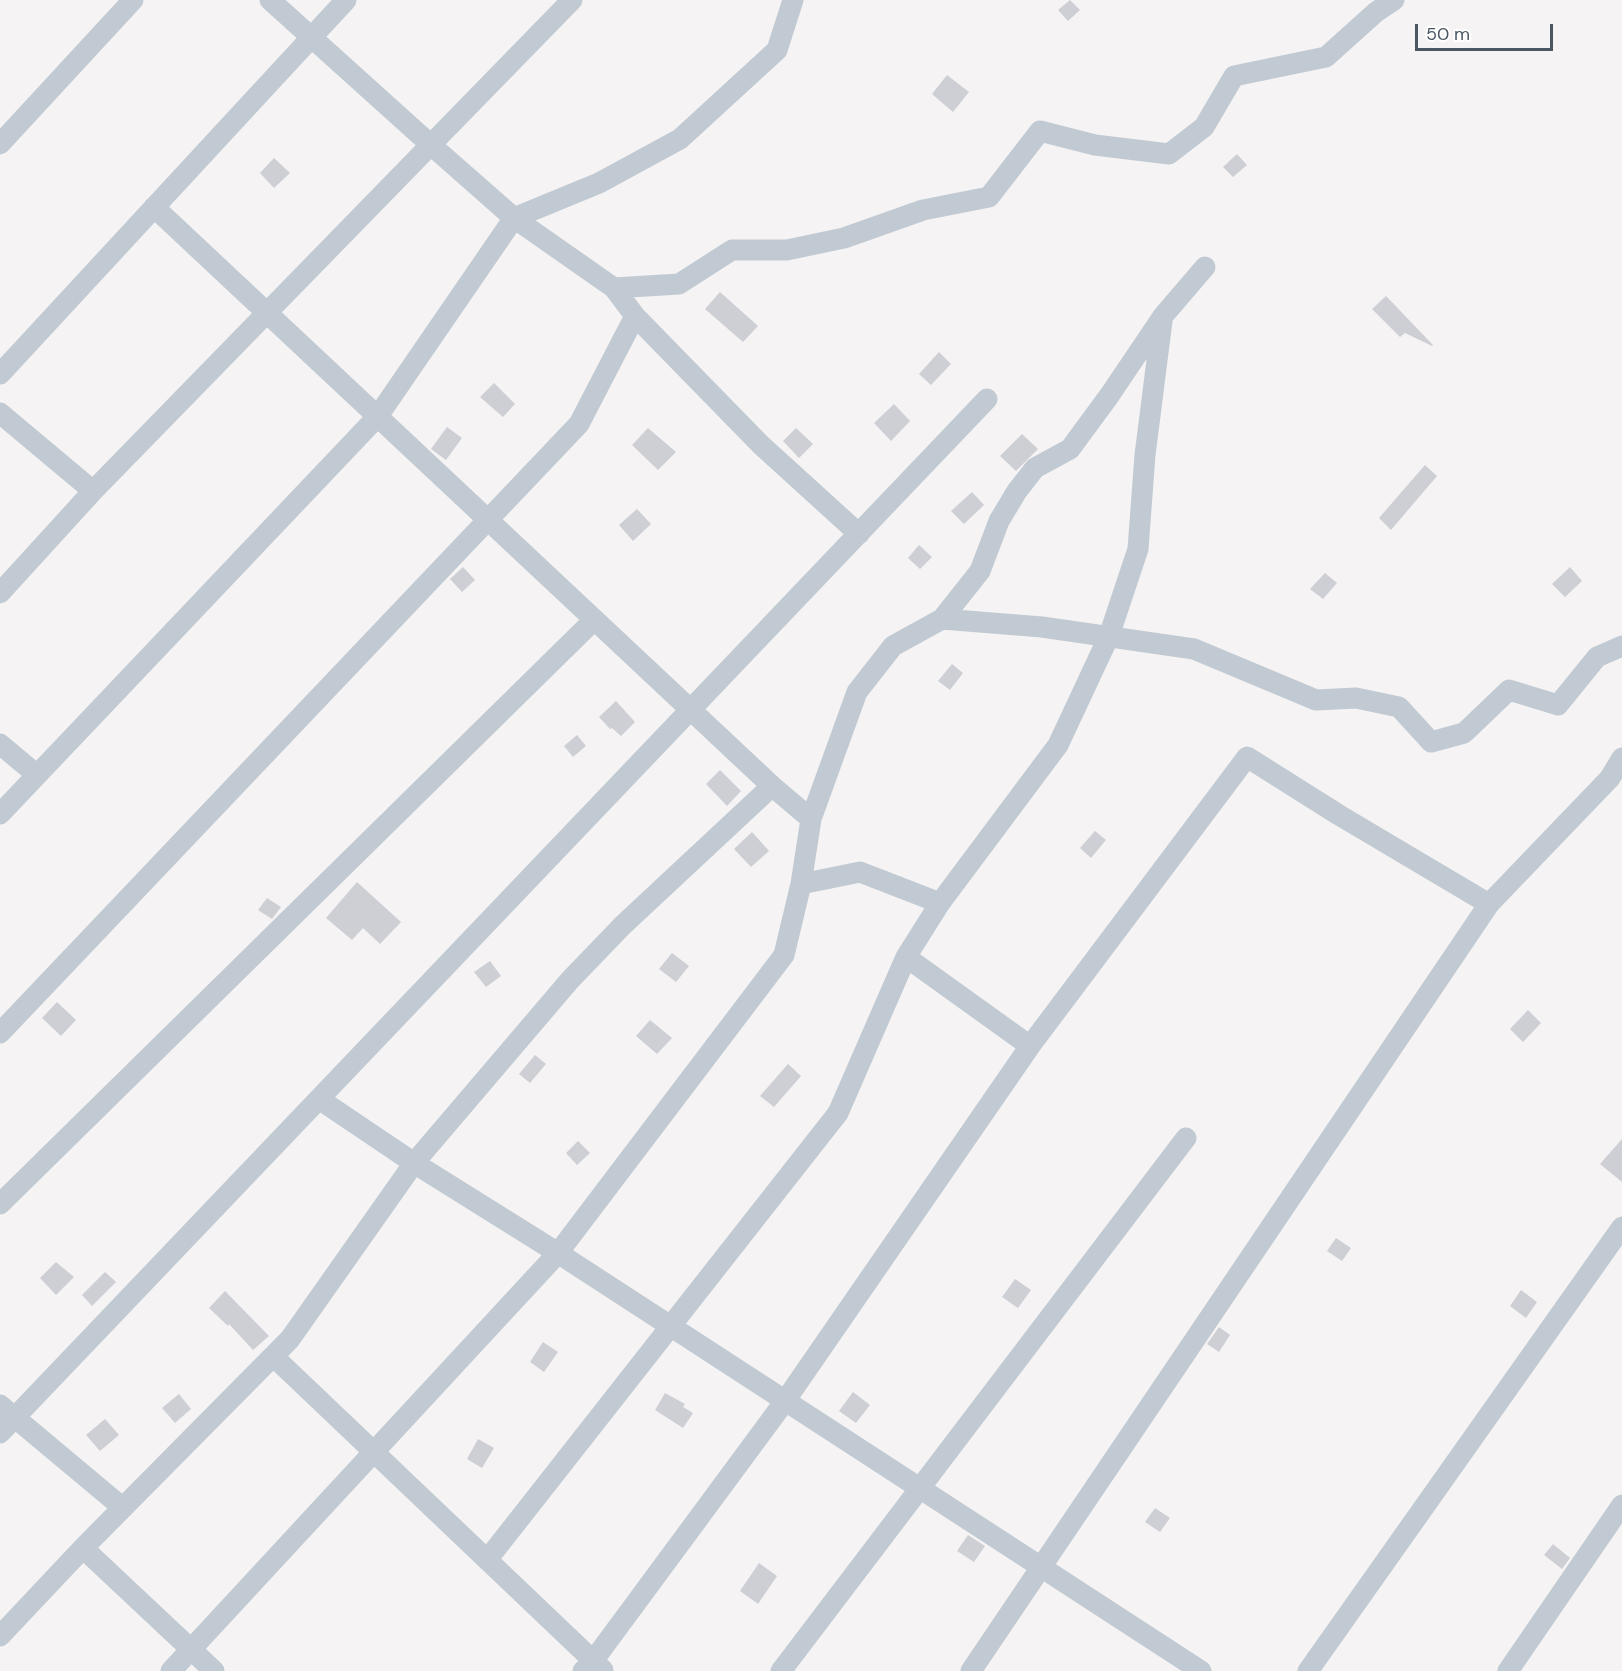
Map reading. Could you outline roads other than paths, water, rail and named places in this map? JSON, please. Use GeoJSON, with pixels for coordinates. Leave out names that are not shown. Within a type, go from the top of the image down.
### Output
{"type":"FeatureCollection","features":[{"type":"Feature","properties":{"kind":"street"},"geometry":{"type":"LineString","coordinates":[[0,144],[133,0]]}},
{"type":"Feature","properties":{"kind":"street"},"geometry":{"type":"LineString","coordinates":[[270,0],[514,218],[614,288],[635,316],[761,445],[859,534]]}},
{"type":"Feature","properties":{"kind":"street"},"geometry":{"type":"LineString","coordinates":[[0,374],[346,0]]}},
{"type":"Feature","properties":{"kind":"street"},"geometry":{"type":"LineString","coordinates":[[0,593],[93,491],[572,0]]}},
{"type":"Feature","properties":{"kind":"street"},"geometry":{"type":"LineString","coordinates":[[0,814],[378,416],[514,218],[599,183],[680,139],[777,50],[793,0]]}},
{"type":"Feature","properties":{"kind":"street"},"geometry":{"type":"LineString","coordinates":[[614,288],[679,284],[732,250],[787,250],[844,238],[923,210],[989,197],[1040,131],[1095,145],[1169,154],[1204,127],[1234,76],[1326,57],[1376,12],[1395,0]]}},
{"type":"Feature","properties":{"kind":"street"},"geometry":{"type":"LineString","coordinates":[[154,207],[690,710],[811,819]]}},
{"type":"Feature","properties":{"kind":"street"},"geometry":{"type":"LineString","coordinates":[[171,1671],[558,1253],[783,955],[801,884],[811,819],[857,692],[893,646],[942,619],[980,571],[999,521],[1017,491],[1035,468],[1070,449],[1163,316],[1205,267]]}},
{"type":"Feature","properties":{"kind":"street"},"geometry":{"type":"LineString","coordinates":[[0,1033],[579,424],[635,316]]}},
{"type":"Feature","properties":{"kind":"street"},"geometry":{"type":"LineString","coordinates":[[487,1560],[838,1113],[906,957],[940,903],[1058,745],[1109,636],[1138,549],[1145,455],[1163,316]]}},
{"type":"Feature","properties":{"kind":"street"},"geometry":{"type":"LineString","coordinates":[[0,1433],[8,1411],[319,1099],[987,399]]}},
{"type":"Feature","properties":{"kind":"street"},"geometry":{"type":"LineString","coordinates":[[0,413],[93,491]]}},
{"type":"Feature","properties":{"kind":"street"},"geometry":{"type":"LineString","coordinates":[[942,619],[1042,627],[1194,649],[1316,700],[1356,698],[1399,707],[1431,742],[1464,733],[1509,690],[1558,705],[1597,657],[1622,646]]}},
{"type":"Feature","properties":{"kind":"street"},"geometry":{"type":"LineString","coordinates":[[0,1204],[594,620]]}},
{"type":"Feature","properties":{"kind":"street"},"geometry":{"type":"LineString","coordinates":[[0,744],[37,775]]}},
{"type":"Feature","properties":{"kind":"street"},"geometry":{"type":"LineString","coordinates":[[273,1356],[487,1560],[593,1668],[785,1401],[1030,1046],[1247,757],[1339,815],[1489,904]]}},
{"type":"Feature","properties":{"kind":"street"},"geometry":{"type":"LineString","coordinates":[[971,1671],[1489,904],[1610,778],[1622,758]]}},
{"type":"Feature","properties":{"kind":"street"},"geometry":{"type":"LineString","coordinates":[[0,1636],[83,1548],[290,1339],[414,1163],[578,972],[623,925],[772,786]]}},
{"type":"Feature","properties":{"kind":"street"},"geometry":{"type":"LineString","coordinates":[[801,884],[860,872],[940,903]]}},
{"type":"Feature","properties":{"kind":"street"},"geometry":{"type":"LineString","coordinates":[[906,957],[1030,1046]]}},
{"type":"Feature","properties":{"kind":"street"},"geometry":{"type":"LineString","coordinates":[[319,1099],[414,1163],[558,1253],[1201,1671]]}},
{"type":"Feature","properties":{"kind":"street"},"geometry":{"type":"LineString","coordinates":[[782,1671],[1186,1138]]}},
{"type":"Feature","properties":{"kind":"street"},"geometry":{"type":"LineString","coordinates":[[1308,1671],[1622,1227]]}},
{"type":"Feature","properties":{"kind":"street"},"geometry":{"type":"LineString","coordinates":[[8,1411],[123,1508]]}},
{"type":"Feature","properties":{"kind":"street"},"geometry":{"type":"LineString","coordinates":[[1508,1671],[1622,1504]]}},
{"type":"Feature","properties":{"kind":"street"},"geometry":{"type":"LineString","coordinates":[[83,1548],[214,1671]]}}]}
